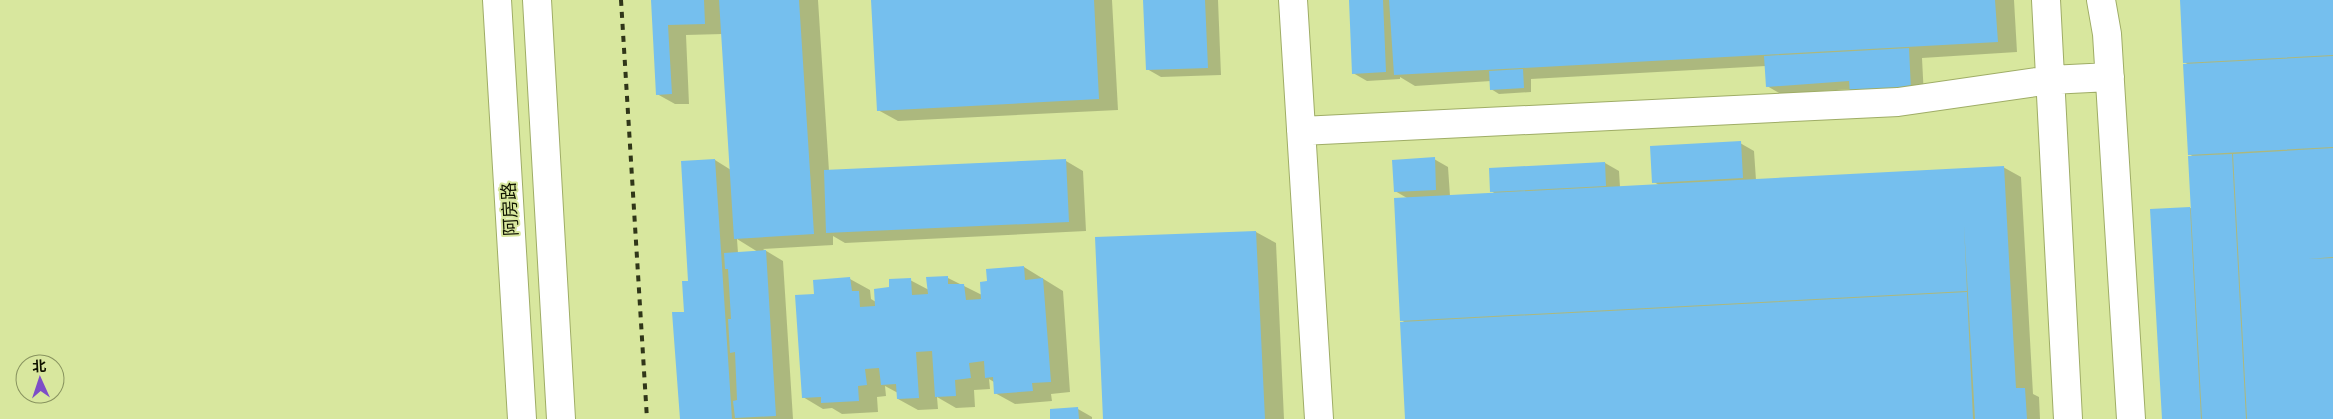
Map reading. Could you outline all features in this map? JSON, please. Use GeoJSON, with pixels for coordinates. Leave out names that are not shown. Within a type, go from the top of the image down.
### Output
{"type":"FeatureCollection","features":[{"type":"Feature","properties":{"kind":"street","name":"阿房路"},"geometry":{"type":"LineString","coordinates":[[497,0],[522,419]]}},
{"type":"Feature","properties":{"kind":"street"},"geometry":{"type":"LineString","coordinates":[[537,0],[561,419]]}},
{"type":"Feature","properties":{"kind":"street"},"geometry":{"type":"LineString","coordinates":[[1293,0],[1319,419]]}},
{"type":"Feature","properties":{"kind":"street"},"geometry":{"type":"LineString","coordinates":[[2046,0],[2068,419]]}},
{"type":"Feature","properties":{"kind":"street"},"geometry":{"type":"LineString","coordinates":[[2101,0],[2108,34],[2131,419]]}},
{"type":"Feature","properties":{"kind":"street"},"geometry":{"type":"LineString","coordinates":[[1301,131],[1898,102],[2050,80],[2110,77]]}},
{"type":"Feature","properties":{"kind":"building"},"geometry":{"type":"Polygon","coordinates":[[[651,0],[704,0],[705,24],[668,25],[672,94],[656,95],[651,0]]]}},
{"type":"Feature","properties":{"kind":"building"},"geometry":{"type":"Polygon","coordinates":[[[719,0],[799,0],[814,234],[734,239],[719,0]]]}},
{"type":"Feature","properties":{"kind":"building"},"geometry":{"type":"Polygon","coordinates":[[[871,0],[1094,0],[1099,99],[877,111],[871,0]]]}},
{"type":"Feature","properties":{"kind":"building"},"geometry":{"type":"Polygon","coordinates":[[[1143,0],[1205,0],[1208,68],[1146,70],[1143,0]]]}},
{"type":"Feature","properties":{"kind":"building"},"geometry":{"type":"Polygon","coordinates":[[[1349,0],[1383,0],[1386,72],[1352,74],[1349,0]]]}},
{"type":"Feature","properties":{"kind":"building"},"geometry":{"type":"Polygon","coordinates":[[[1389,0],[1995,0],[1998,42],[1394,75],[1389,0]]]}},
{"type":"Feature","properties":{"kind":"building"},"geometry":{"type":"Polygon","coordinates":[[[2180,0],[2333,0],[2333,55],[2183,63],[2180,0]]]}},
{"type":"Feature","properties":{"kind":"building"},"geometry":{"type":"Polygon","coordinates":[[[1909,48],[1911,90],[1850,94],[1849,81],[1766,87],[1764,56],[1909,48]]]}},
{"type":"Feature","properties":{"kind":"building"},"geometry":{"type":"Polygon","coordinates":[[[2333,56],[2333,147],[2188,155],[2183,64],[2333,56]]]}},
{"type":"Feature","properties":{"kind":"building"},"geometry":{"type":"Polygon","coordinates":[[[1523,69],[1524,88],[1490,90],[1489,71],[1523,69]]]}},
{"type":"Feature","properties":{"kind":"building"},"geometry":{"type":"Polygon","coordinates":[[[1741,141],[1743,178],[1652,183],[1650,146],[1741,141]]]}},
{"type":"Feature","properties":{"kind":"building"},"geometry":{"type":"Polygon","coordinates":[[[2333,148],[2333,257],[2308,259],[2333,258],[2333,419],[2247,419],[2233,154],[2333,148]]]}},
{"type":"Feature","properties":{"kind":"building"},"geometry":{"type":"Polygon","coordinates":[[[2232,154],[2246,419],[2202,419],[2188,156],[2232,154]]]}},
{"type":"Feature","properties":{"kind":"building"},"geometry":{"type":"Polygon","coordinates":[[[1435,157],[1436,190],[1394,192],[1392,160],[1435,157]]]}},
{"type":"Feature","properties":{"kind":"building"},"geometry":{"type":"Polygon","coordinates":[[[715,159],[732,419],[680,419],[672,312],[684,312],[682,281],[688,281],[681,161],[715,159]]]}},
{"type":"Feature","properties":{"kind":"building"},"geometry":{"type":"Polygon","coordinates":[[[1066,159],[1069,222],[826,233],[824,170],[1066,159]]]}},
{"type":"Feature","properties":{"kind":"building"},"geometry":{"type":"Polygon","coordinates":[[[1605,162],[1606,186],[1490,192],[1489,168],[1605,162]]]}},
{"type":"Feature","properties":{"kind":"building"},"geometry":{"type":"Polygon","coordinates":[[[2004,166],[2016,388],[2025,388],[2027,419],[1975,419],[1964,225],[1967,291],[1400,321],[1394,198],[2004,166]]]}},
{"type":"Feature","properties":{"kind":"building"},"geometry":{"type":"Polygon","coordinates":[[[2190,207],[2201,419],[2162,419],[2150,209],[2190,207]]]}},
{"type":"Feature","properties":{"kind":"building"},"geometry":{"type":"Polygon","coordinates":[[[1256,231],[1265,419],[1103,419],[1095,237],[1256,231]]]}},
{"type":"Feature","properties":{"kind":"building"},"geometry":{"type":"Polygon","coordinates":[[[766,250],[776,416],[735,418],[733,401],[737,400],[735,352],[730,353],[728,319],[731,319],[728,269],[725,269],[724,253],[766,250]]]}},
{"type":"Feature","properties":{"kind":"building"},"geometry":{"type":"Polygon","coordinates":[[[1024,266],[1025,280],[1043,278],[1051,382],[1032,383],[1033,391],[994,394],[993,377],[985,378],[984,361],[969,363],[971,378],[955,380],[956,396],[935,397],[932,351],[916,352],[919,398],[897,399],[896,384],[881,385],[879,368],[865,369],[867,385],[858,386],[859,401],[821,403],[821,397],[802,398],[795,295],[814,294],[813,280],[850,277],[852,291],[859,291],[860,307],[875,306],[874,289],[889,287],[889,279],[911,278],[912,295],[928,294],[926,277],[948,276],[948,284],[964,284],[966,300],[981,299],[980,282],[987,281],[986,269],[1024,266]]]}},
{"type":"Feature","properties":{"kind":"building"},"geometry":{"type":"Polygon","coordinates":[[[1967,292],[1973,419],[1405,419],[1400,322],[1967,292]]]}},
{"type":"Feature","properties":{"kind":"building"},"geometry":{"type":"Polygon","coordinates":[[[1078,407],[1079,419],[1050,419],[1050,409],[1078,407]]]}},
{"type":"Feature","properties":{"kind":"railway"},"geometry":{"type":"LineString","coordinates":[[621,0],[647,419]]}}]}
